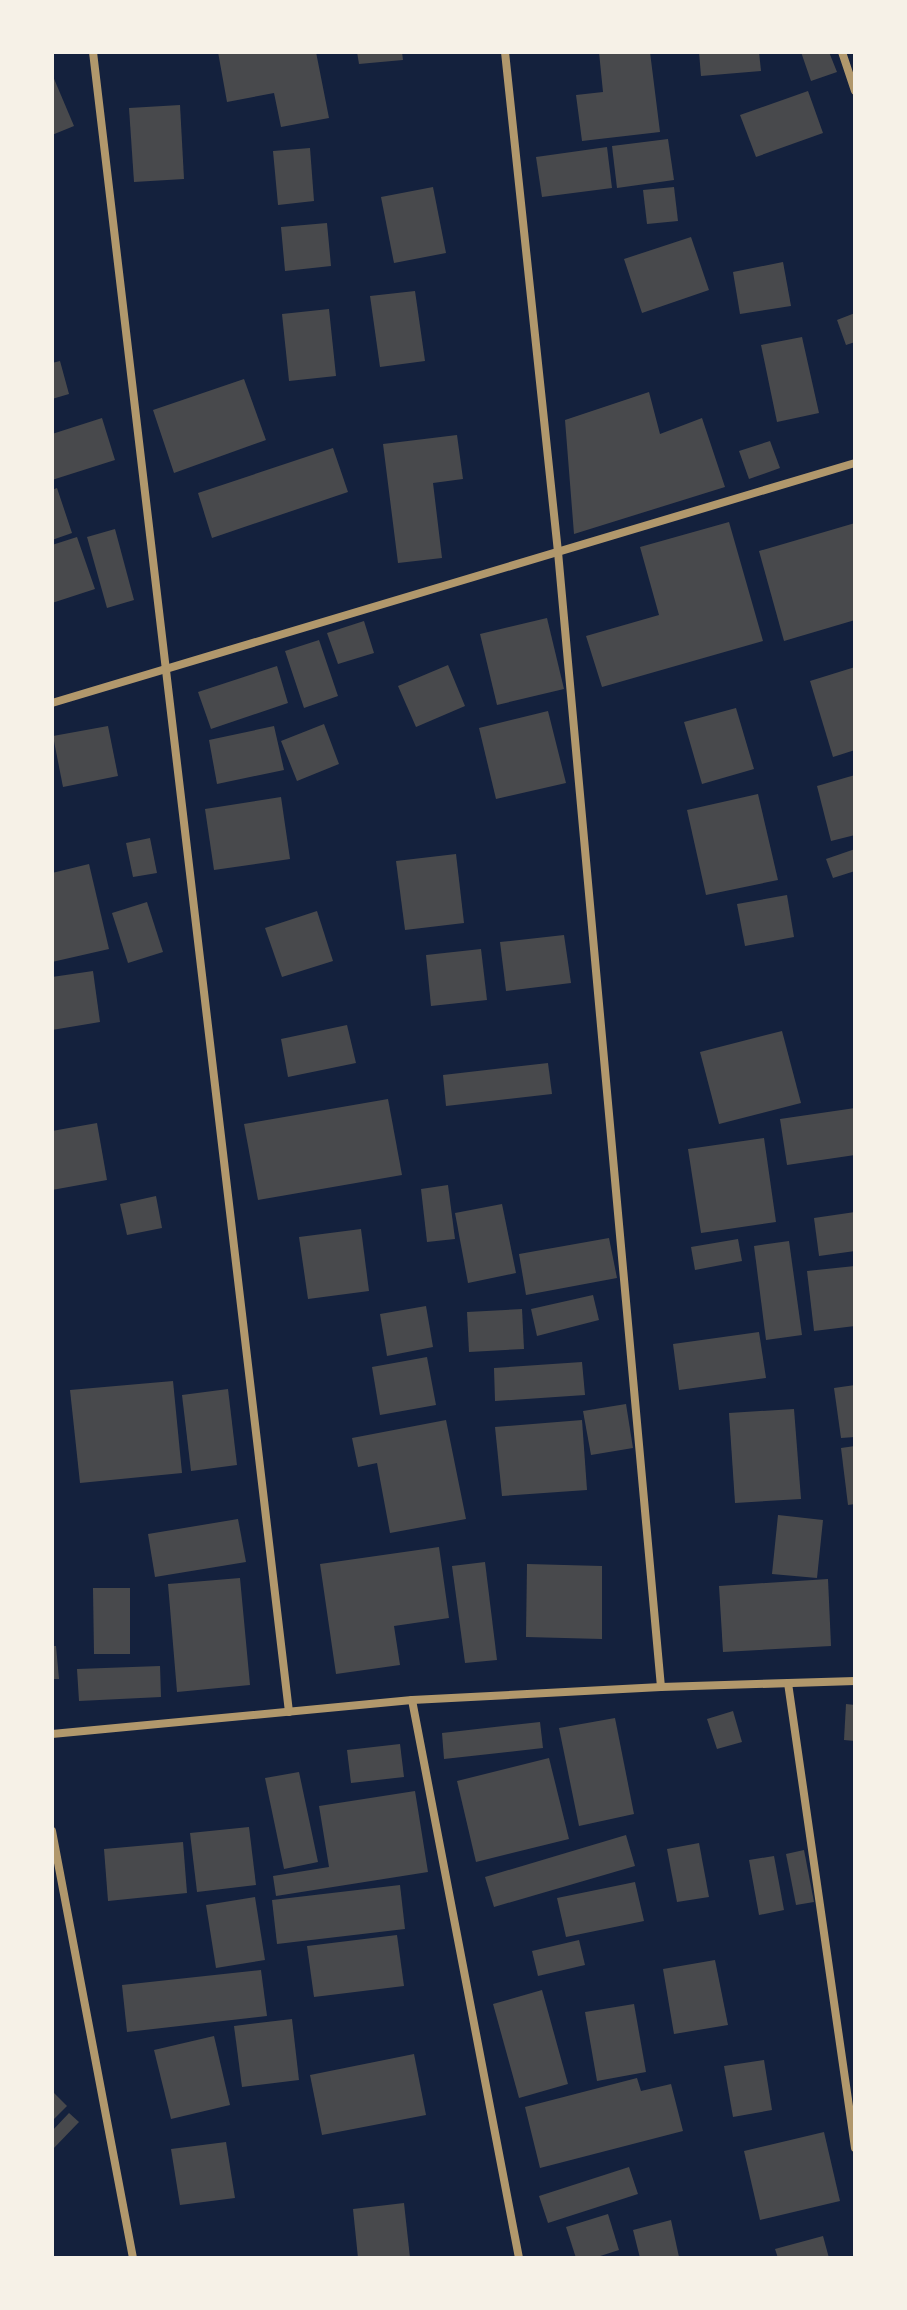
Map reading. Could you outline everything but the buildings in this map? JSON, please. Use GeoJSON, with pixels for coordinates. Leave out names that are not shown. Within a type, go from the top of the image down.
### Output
{"type":"FeatureCollection","features":[{"type":"Feature","properties":{"kind":"street"},"geometry":{"type":"LineString","coordinates":[[93,52],[289,1712]]}},
{"type":"Feature","properties":{"kind":"street"},"geometry":{"type":"LineString","coordinates":[[505,52],[558,552],[661,1687]]}},
{"type":"Feature","properties":{"kind":"street"},"geometry":{"type":"LineString","coordinates":[[842,52],[855,91]]}},
{"type":"Feature","properties":{"kind":"street"},"geometry":{"type":"LineString","coordinates":[[52,703],[855,463]]}},
{"type":"Feature","properties":{"kind":"street"},"geometry":{"type":"LineString","coordinates":[[52,1734],[412,1700],[855,1681]]}},
{"type":"Feature","properties":{"kind":"street"},"geometry":{"type":"LineString","coordinates":[[788,1683],[855,2148]]}},
{"type":"Feature","properties":{"kind":"street"},"geometry":{"type":"LineString","coordinates":[[412,1700],[519,2258]]}},
{"type":"Feature","properties":{"kind":"street"},"geometry":{"type":"LineString","coordinates":[[52,1831],[133,2258]]}}]}
